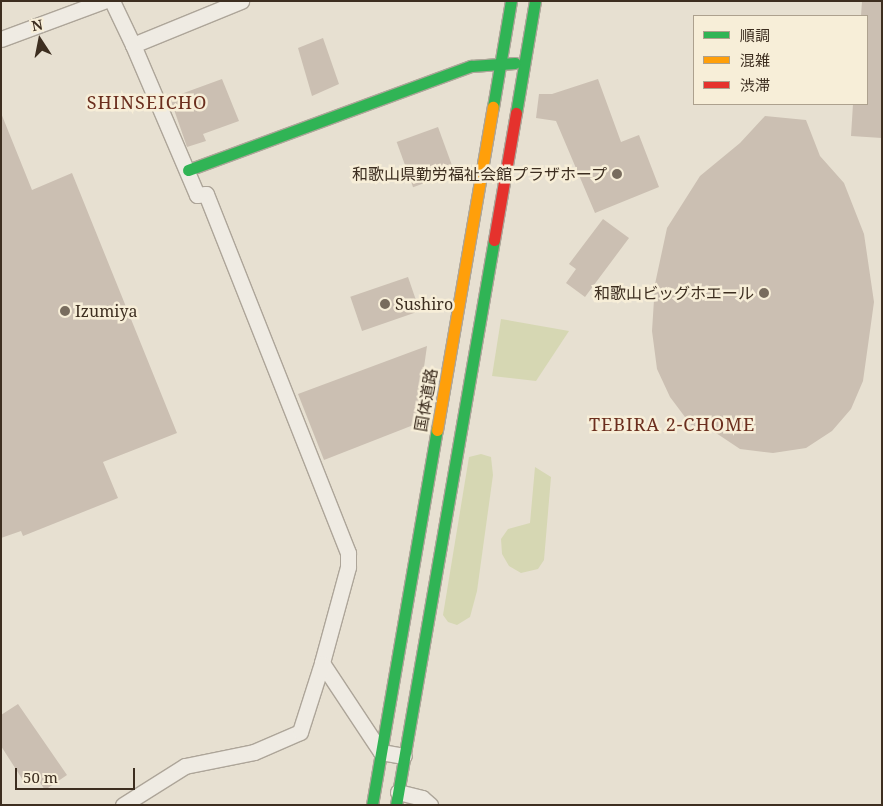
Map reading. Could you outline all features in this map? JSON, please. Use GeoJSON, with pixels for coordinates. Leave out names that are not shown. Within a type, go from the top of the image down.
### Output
{"type":"FeatureCollection","features":[{"type":"Feature","properties":{"kind":"street"},"geometry":{"type":"LineString","coordinates":[[1,39],[104,1]]}},
{"type":"Feature","properties":{"kind":"street"},"geometry":{"type":"LineString","coordinates":[[112,1],[188,170],[197,195],[206,194],[248,295],[348,552],[348,566],[322,663],[300,732],[254,752],[185,766],[123,805]]}},
{"type":"Feature","properties":{"kind":"street"},"geometry":{"type":"LineString","coordinates":[[133,45],[241,1]]}},
{"type":"Feature","properties":{"kind":"street","name":"国体道路"},"geometry":{"type":"LineString","coordinates":[[372,805],[503,63],[511,1]]}},
{"type":"Feature","properties":{"kind":"street"},"geometry":{"type":"LineString","coordinates":[[430,805],[422,798],[397,798],[535,1]]}},
{"type":"Feature","properties":{"kind":"street"},"geometry":{"type":"LineString","coordinates":[[188,170],[471,66],[525,63]]}},
{"type":"Feature","properties":{"kind":"street"},"geometry":{"type":"LineString","coordinates":[[322,663],[381,752],[404,756]]}},
{"type":"Feature","properties":{"kind":"green space"},"geometry":{"type":"Polygon","coordinates":[[[501,319],[569,331],[536,381],[492,376],[501,319]]]}},
{"type":"Feature","properties":{"kind":"green space"},"geometry":{"type":"Polygon","coordinates":[[[481,454],[491,457],[493,475],[477,591],[470,617],[457,625],[448,622],[443,615],[469,457],[481,454]]]}},
{"type":"Feature","properties":{"kind":"green space"},"geometry":{"type":"Polygon","coordinates":[[[535,467],[551,477],[544,560],[538,569],[521,573],[509,566],[502,554],[501,539],[508,529],[530,523],[535,467]]]}},
{"type":"Feature","properties":{"kind":"building"},"geometry":{"type":"Polygon","coordinates":[[[862,1],[882,1],[882,138],[851,136],[853,105],[868,105],[868,15],[861,15],[862,1]]]}},
{"type":"Feature","properties":{"kind":"building"},"geometry":{"type":"Polygon","coordinates":[[[323,38],[339,84],[312,96],[298,48],[323,38]]]}},
{"type":"Feature","properties":{"kind":"building"},"geometry":{"type":"Polygon","coordinates":[[[222,79],[239,121],[203,134],[206,141],[187,147],[170,98],[222,79]]]}},
{"type":"Feature","properties":{"kind":"building"},"geometry":{"type":"Polygon","coordinates":[[[598,79],[621,142],[639,135],[659,187],[595,213],[556,121],[536,118],[539,94],[552,94],[598,79]]]}},
{"type":"Feature","properties":{"kind":"building","name":"Izumiya"},"geometry":{"type":"Polygon","coordinates":[[[1,113],[32,190],[72,173],[177,433],[103,462],[118,498],[23,536],[21,531],[1,538],[1,113]]]}},
{"type":"Feature","properties":{"kind":"building","name":"和歌山ビッグホエール"},"geometry":{"type":"Polygon","coordinates":[[[765,116],[806,120],[820,156],[844,183],[864,234],[874,302],[863,381],[851,409],[832,431],[806,448],[773,453],[740,449],[713,431],[691,425],[670,397],[657,369],[652,331],[655,284],[667,228],[700,176],[740,143],[765,116]]]}},
{"type":"Feature","properties":{"kind":"building"},"geometry":{"type":"Polygon","coordinates":[[[438,127],[454,172],[413,187],[397,142],[438,127]]]}},
{"type":"Feature","properties":{"kind":"building"},"geometry":{"type":"Polygon","coordinates":[[[603,219],[629,238],[585,297],[566,283],[576,269],[569,264],[603,219]]]}},
{"type":"Feature","properties":{"kind":"building","name":"Sushiro"},"geometry":{"type":"Polygon","coordinates":[[[408,277],[420,311],[362,331],[350,297],[408,277]]]}},
{"type":"Feature","properties":{"kind":"building"},"geometry":{"type":"Polygon","coordinates":[[[427,346],[416,424],[324,460],[298,394],[427,346]]]}},
{"type":"Feature","properties":{"kind":"building"},"geometry":{"type":"Polygon","coordinates":[[[18,704],[67,775],[45,790],[37,778],[26,785],[1,746],[1,715],[18,704]]]}},
{"type":"Feature","properties":{"kind":"traffic: fast"},"geometry":{"type":"LineString","coordinates":[[493,107],[511,1]]}},
{"type":"Feature","properties":{"kind":"traffic: fast"},"geometry":{"type":"LineString","coordinates":[[516,113],[535,1]]}},
{"type":"Feature","properties":{"kind":"traffic: fast"},"geometry":{"type":"LineString","coordinates":[[188,170],[471,66],[515,63]]}},
{"type":"Feature","properties":{"kind":"traffic: fast"},"geometry":{"type":"LineString","coordinates":[[396,805],[494,240]]}},
{"type":"Feature","properties":{"kind":"traffic: fast"},"geometry":{"type":"LineString","coordinates":[[372,805],[437,430]]}},
{"type":"Feature","properties":{"kind":"traffic: slow"},"geometry":{"type":"LineString","coordinates":[[437,430],[493,107]]}},
{"type":"Feature","properties":{"kind":"traffic: jam"},"geometry":{"type":"LineString","coordinates":[[494,240],[516,113]]}},
{"type":"Feature","properties":{"kind":"place","name":"和歌山県勤労福祉会館プラザホープ"},"geometry":{"type":"Point","coordinates":[617,174]}},
{"type":"Feature","properties":{"kind":"place","name":"和歌山ビッグホエール"},"geometry":{"type":"Point","coordinates":[764,293]}},
{"type":"Feature","properties":{"kind":"place","name":"Sushiro"},"geometry":{"type":"Point","coordinates":[385,304]}},
{"type":"Feature","properties":{"kind":"place","name":"Izumiya"},"geometry":{"type":"Point","coordinates":[65,311]}},
{"type":"Feature","properties":{"kind":"district","name":"SHINSEICHO"},"geometry":{"type":"Point","coordinates":[147,102]}},
{"type":"Feature","properties":{"kind":"district","name":"TEBIRA 2-CHOME"},"geometry":{"type":"Point","coordinates":[672,424]}}]}
